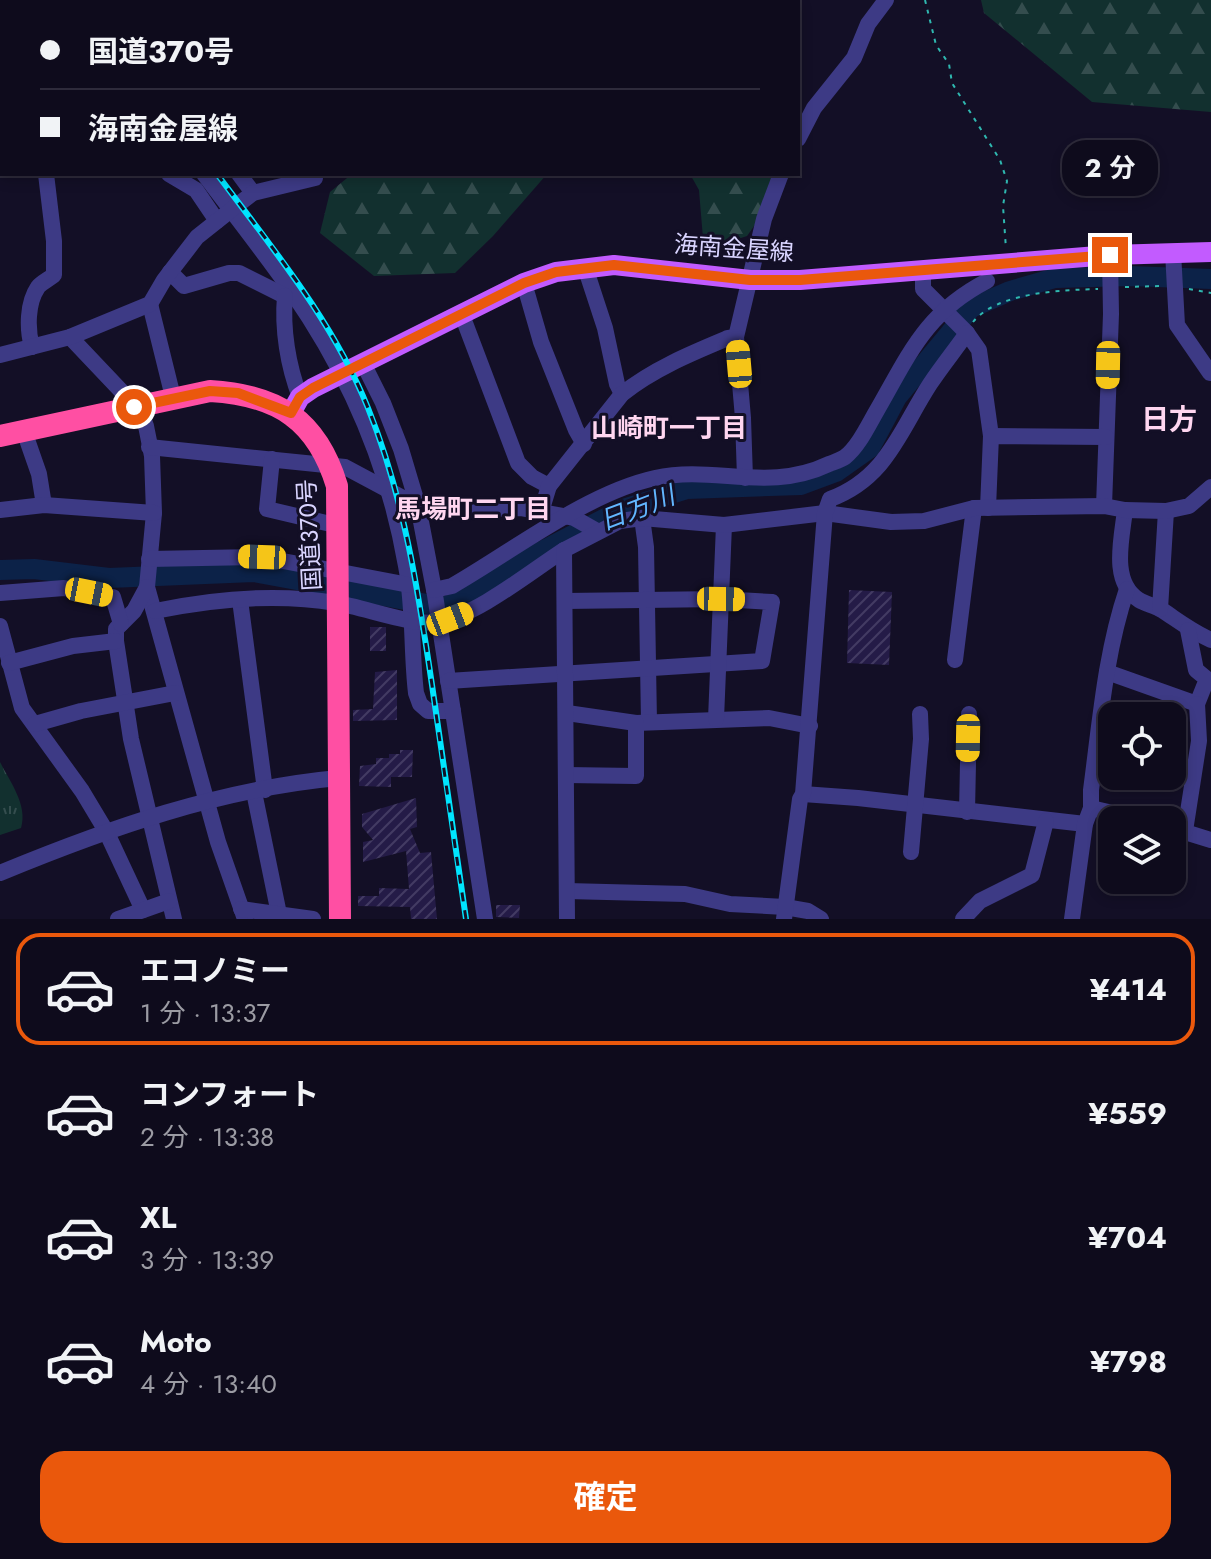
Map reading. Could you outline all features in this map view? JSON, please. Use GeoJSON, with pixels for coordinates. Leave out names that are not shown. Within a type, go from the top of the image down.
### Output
{"type":"FeatureCollection","features":[{"type":"Feature","properties":{"kind":"highway","name":"国道370号"},"geometry":{"type":"LineString","coordinates":[[0,436],[210,391],[238,393],[295,405],[331,465],[337,486],[340,919]]}},
{"type":"Feature","properties":{"kind":"main road","name":"海南金屋線"},"geometry":{"type":"LineString","coordinates":[[295,405],[313,388],[524,283],[556,272],[585,267],[641,266],[750,280],[800,280],[923,272],[1008,262],[1110,275],[1211,252]]}},
{"type":"Feature","properties":{"kind":"street"},"geometry":{"type":"LineString","coordinates":[[800,135],[814,108],[854,58],[868,24],[886,0]]}},
{"type":"Feature","properties":{"kind":"street"},"geometry":{"type":"LineString","coordinates":[[32,347],[27,331],[33,300],[39,286],[54,275],[54,241],[46,176]]}},
{"type":"Feature","properties":{"kind":"street"},"geometry":{"type":"LineString","coordinates":[[172,176],[196,190],[217,221]]}},
{"type":"Feature","properties":{"kind":"street"},"geometry":{"type":"LineString","coordinates":[[206,176],[342,374],[364,421],[389,490],[410,589],[414,679],[420,704],[428,711],[453,711]]}},
{"type":"Feature","properties":{"kind":"street"},"geometry":{"type":"LineString","coordinates":[[240,176],[253,193]]}},
{"type":"Feature","properties":{"kind":"street"},"geometry":{"type":"LineString","coordinates":[[745,478],[736,337],[764,219],[780,176]]}},
{"type":"Feature","properties":{"kind":"street"},"geometry":{"type":"LineString","coordinates":[[0,355],[70,337],[150,304],[197,237],[253,193],[315,178]]}},
{"type":"Feature","properties":{"kind":"street"},"geometry":{"type":"LineString","coordinates":[[1173,260],[1177,325],[1210,373]]}},
{"type":"Feature","properties":{"kind":"street"},"geometry":{"type":"LineString","coordinates":[[585,267],[622,394]]}},
{"type":"Feature","properties":{"kind":"street"},"geometry":{"type":"LineString","coordinates":[[170,272],[184,286],[239,273],[288,294]]}},
{"type":"Feature","properties":{"kind":"street"},"geometry":{"type":"LineString","coordinates":[[923,272],[923,289],[979,350],[991,436],[955,660]]}},
{"type":"Feature","properties":{"kind":"street"},"geometry":{"type":"LineString","coordinates":[[1104,506],[1110,275]]}},
{"type":"Feature","properties":{"kind":"street"},"geometry":{"type":"LineString","coordinates":[[435,593],[617,491],[654,479],[681,475],[776,479],[808,474],[846,456],[865,431],[909,350],[962,294],[987,281]]}},
{"type":"Feature","properties":{"kind":"street"},"geometry":{"type":"LineString","coordinates":[[524,283],[541,342],[584,444]]}},
{"type":"Feature","properties":{"kind":"street"},"geometry":{"type":"LineString","coordinates":[[288,294],[283,317],[295,405]]}},
{"type":"Feature","properties":{"kind":"street"},"geometry":{"type":"LineString","coordinates":[[150,304],[173,397]]}},
{"type":"Feature","properties":{"kind":"street"},"geometry":{"type":"LineString","coordinates":[[462,315],[518,463],[532,477],[549,486]]}},
{"type":"Feature","properties":{"kind":"street"},"geometry":{"type":"LineString","coordinates":[[784,913],[803,794],[810,726],[825,513],[830,499],[847,493],[889,455],[929,385],[965,332]]}},
{"type":"Feature","properties":{"kind":"street"},"geometry":{"type":"LineString","coordinates":[[70,337],[143,418],[149,447],[154,513],[147,587],[206,801],[243,914],[279,914],[313,919]]}},
{"type":"Feature","properties":{"kind":"street"},"geometry":{"type":"LineString","coordinates":[[541,512],[549,486],[622,394],[637,382],[695,352],[736,337]]}},
{"type":"Feature","properties":{"kind":"street"},"geometry":{"type":"LineString","coordinates":[[363,363],[401,449],[418,506],[435,593],[485,919]]}},
{"type":"Feature","properties":{"kind":"street"},"geometry":{"type":"LineString","coordinates":[[24,431],[39,474],[44,505]]}},
{"type":"Feature","properties":{"kind":"street"},"geometry":{"type":"LineString","coordinates":[[991,436],[1106,437]]}},
{"type":"Feature","properties":{"kind":"street"},"geometry":{"type":"LineString","coordinates":[[149,447],[345,467],[418,506],[460,510],[520,508],[571,517],[594,529]]}},
{"type":"Feature","properties":{"kind":"street"},"geometry":{"type":"LineString","coordinates":[[272,459],[267,509],[339,526]]}},
{"type":"Feature","properties":{"kind":"street"},"geometry":{"type":"LineString","coordinates":[[149,559],[262,557],[413,617],[439,619],[469,612],[594,529],[620,521],[642,518],[724,525],[825,513],[891,522],[924,521],[981,508],[1104,506],[1166,511],[1189,506],[1211,487]]}},
{"type":"Feature","properties":{"kind":"street"},"geometry":{"type":"LineString","coordinates":[[0,510],[44,505],[154,513]]}},
{"type":"Feature","properties":{"kind":"street"},"geometry":{"type":"LineString","coordinates":[[1125,510],[1120,569],[1127,589],[1188,630],[1211,640]]}},
{"type":"Feature","properties":{"kind":"street"},"geometry":{"type":"LineString","coordinates":[[1160,609],[1166,511]]}},
{"type":"Feature","properties":{"kind":"street"},"geometry":{"type":"LineString","coordinates":[[566,775],[636,776],[647,670],[646,547],[642,518]]}},
{"type":"Feature","properties":{"kind":"street"},"geometry":{"type":"LineString","coordinates":[[716,719],[724,525]]}},
{"type":"Feature","properties":{"kind":"street"},"geometry":{"type":"LineString","coordinates":[[564,550],[567,919]]}},
{"type":"Feature","properties":{"kind":"street"},"geometry":{"type":"LineString","coordinates":[[9,663],[118,632],[147,587]]}},
{"type":"Feature","properties":{"kind":"street"},"geometry":{"type":"LineString","coordinates":[[0,593],[64,588],[113,597],[125,702],[147,816],[174,919]]}},
{"type":"Feature","properties":{"kind":"street"},"geometry":{"type":"LineString","coordinates":[[155,611],[189,604],[303,598],[339,588],[410,589]]}},
{"type":"Feature","properties":{"kind":"street"},"geometry":{"type":"LineString","coordinates":[[1072,919],[1085,824],[1091,808],[1107,672],[1116,622],[1127,589]]}},
{"type":"Feature","properties":{"kind":"street"},"geometry":{"type":"LineString","coordinates":[[448,681],[762,661],[772,602],[721,599],[565,601]]}},
{"type":"Feature","properties":{"kind":"street"},"geometry":{"type":"LineString","coordinates":[[240,600],[260,791],[279,914]]}},
{"type":"Feature","properties":{"kind":"street"},"geometry":{"type":"LineString","coordinates":[[0,626],[22,708],[82,791],[106,831],[143,910]]}},
{"type":"Feature","properties":{"kind":"street"},"geometry":{"type":"LineString","coordinates":[[1183,806],[1199,741],[1197,704],[1207,679],[1196,670],[1188,630]]}},
{"type":"Feature","properties":{"kind":"street"},"geometry":{"type":"LineString","coordinates":[[1107,672],[1197,704]]}},
{"type":"Feature","properties":{"kind":"street"},"geometry":{"type":"LineString","coordinates":[[35,724],[175,693]]}},
{"type":"Feature","properties":{"kind":"street"},"geometry":{"type":"LineString","coordinates":[[567,713],[642,723],[769,718],[810,726]]}},
{"type":"Feature","properties":{"kind":"street"},"geometry":{"type":"LineString","coordinates":[[911,852],[921,739],[920,714]]}},
{"type":"Feature","properties":{"kind":"street"},"geometry":{"type":"LineString","coordinates":[[967,812],[969,714]]}},
{"type":"Feature","properties":{"kind":"street"},"geometry":{"type":"LineString","coordinates":[[0,873],[147,816],[206,801],[338,778]]}},
{"type":"Feature","properties":{"kind":"street"},"geometry":{"type":"LineString","coordinates":[[803,794],[1085,824]]}},
{"type":"Feature","properties":{"kind":"street"},"geometry":{"type":"LineString","coordinates":[[1091,808],[1098,810]]}},
{"type":"Feature","properties":{"kind":"street"},"geometry":{"type":"LineString","coordinates":[[963,919],[980,901],[1032,875],[1046,821]]}},
{"type":"Feature","properties":{"kind":"street"},"geometry":{"type":"LineString","coordinates":[[1186,832],[1211,840]]}},
{"type":"Feature","properties":{"kind":"street"},"geometry":{"type":"LineString","coordinates":[[567,891],[685,894],[728,912],[808,911],[821,919]]}},
{"type":"Feature","properties":{"kind":"street"},"geometry":{"type":"LineString","coordinates":[[118,919],[169,901]]}},
{"type":"Feature","properties":{"kind":"path"},"geometry":{"type":"LineString","coordinates":[[925,0],[936,45],[949,64],[952,83],[1000,160],[1007,181],[1003,206],[1008,262]]}},
{"type":"Feature","properties":{"kind":"path"},"geometry":{"type":"LineString","coordinates":[[965,332],[986,309],[998,304],[1110,275],[1211,293]]}},
{"type":"Feature","properties":{"kind":"green space"},"geometry":{"type":"Polygon","coordinates":[[[981,0],[1211,0],[1211,112],[1092,102],[984,13],[981,0]]]}},
{"type":"Feature","properties":{"kind":"green space"},"geometry":{"type":"Polygon","coordinates":[[[350,176],[545,176],[493,236],[455,273],[374,276],[320,233],[330,192],[350,176]]]}},
{"type":"Feature","properties":{"kind":"green space"},"geometry":{"type":"Polygon","coordinates":[[[691,176],[773,176],[764,212],[747,236],[704,250],[699,190],[691,176]]]}},
{"type":"Feature","properties":{"kind":"green space"},"geometry":{"type":"Polygon","coordinates":[[[0,762],[17,794],[23,819],[21,828],[0,835],[0,762]]]}},
{"type":"Feature","properties":{"kind":"building"},"geometry":{"type":"Polygon","coordinates":[[[849,590],[892,592],[889,665],[847,663],[849,590]]]}},
{"type":"Feature","properties":{"kind":"building"},"geometry":{"type":"Polygon","coordinates":[[[370,627],[386,627],[386,651],[370,651],[370,627]]]}},
{"type":"Feature","properties":{"kind":"building"},"geometry":{"type":"Polygon","coordinates":[[[397,670],[397,720],[353,721],[353,710],[373,709],[375,672],[397,670]]]}},
{"type":"Feature","properties":{"kind":"building"},"geometry":{"type":"Polygon","coordinates":[[[400,750],[413,750],[412,777],[391,777],[391,787],[359,786],[360,766],[376,764],[376,758],[389,758],[389,754],[400,754],[400,750]]]}},
{"type":"Feature","properties":{"kind":"building"},"geometry":{"type":"Polygon","coordinates":[[[416,798],[417,827],[410,829],[420,853],[431,852],[437,919],[411,919],[410,907],[358,906],[358,896],[379,896],[379,888],[409,889],[406,851],[363,862],[363,842],[373,840],[362,827],[362,814],[416,798]]]}},
{"type":"Feature","properties":{"kind":"building"},"geometry":{"type":"Polygon","coordinates":[[[496,905],[520,905],[519,918],[496,917],[496,905]]]}},
{"type":"Feature","properties":{"kind":"waterway","name":"日方川"},"geometry":{"type":"LineString","coordinates":[[0,570],[34,569],[109,578],[254,572],[443,607],[463,600],[511,567],[623,509],[687,489],[801,485],[836,472],[870,448],[897,397],[971,308],[1010,291],[1055,278],[1130,276],[1211,279]]}},
{"type":"Feature","properties":{"kind":"railway"},"geometry":{"type":"LineString","coordinates":[[218,176],[319,315],[354,376],[381,442],[415,579],[466,919]]}},
{"type":"Feature","properties":{"kind":"district","name":"日方"},"geometry":{"type":"Point","coordinates":[1169,419]}},
{"type":"Feature","properties":{"kind":"district","name":"山崎町一丁目"},"geometry":{"type":"Point","coordinates":[669,428]}},
{"type":"Feature","properties":{"kind":"district","name":"馬場町二丁目"},"geometry":{"type":"Point","coordinates":[473,509]}},
{"type":"Feature","properties":{"kind":"route"},"geometry":{"type":"LineString","coordinates":[[134,407],[210,391],[238,393],[291,413],[300,397],[313,388],[524,283],[556,272],[585,267],[641,266],[750,280],[800,280],[1110,255]]}}]}
